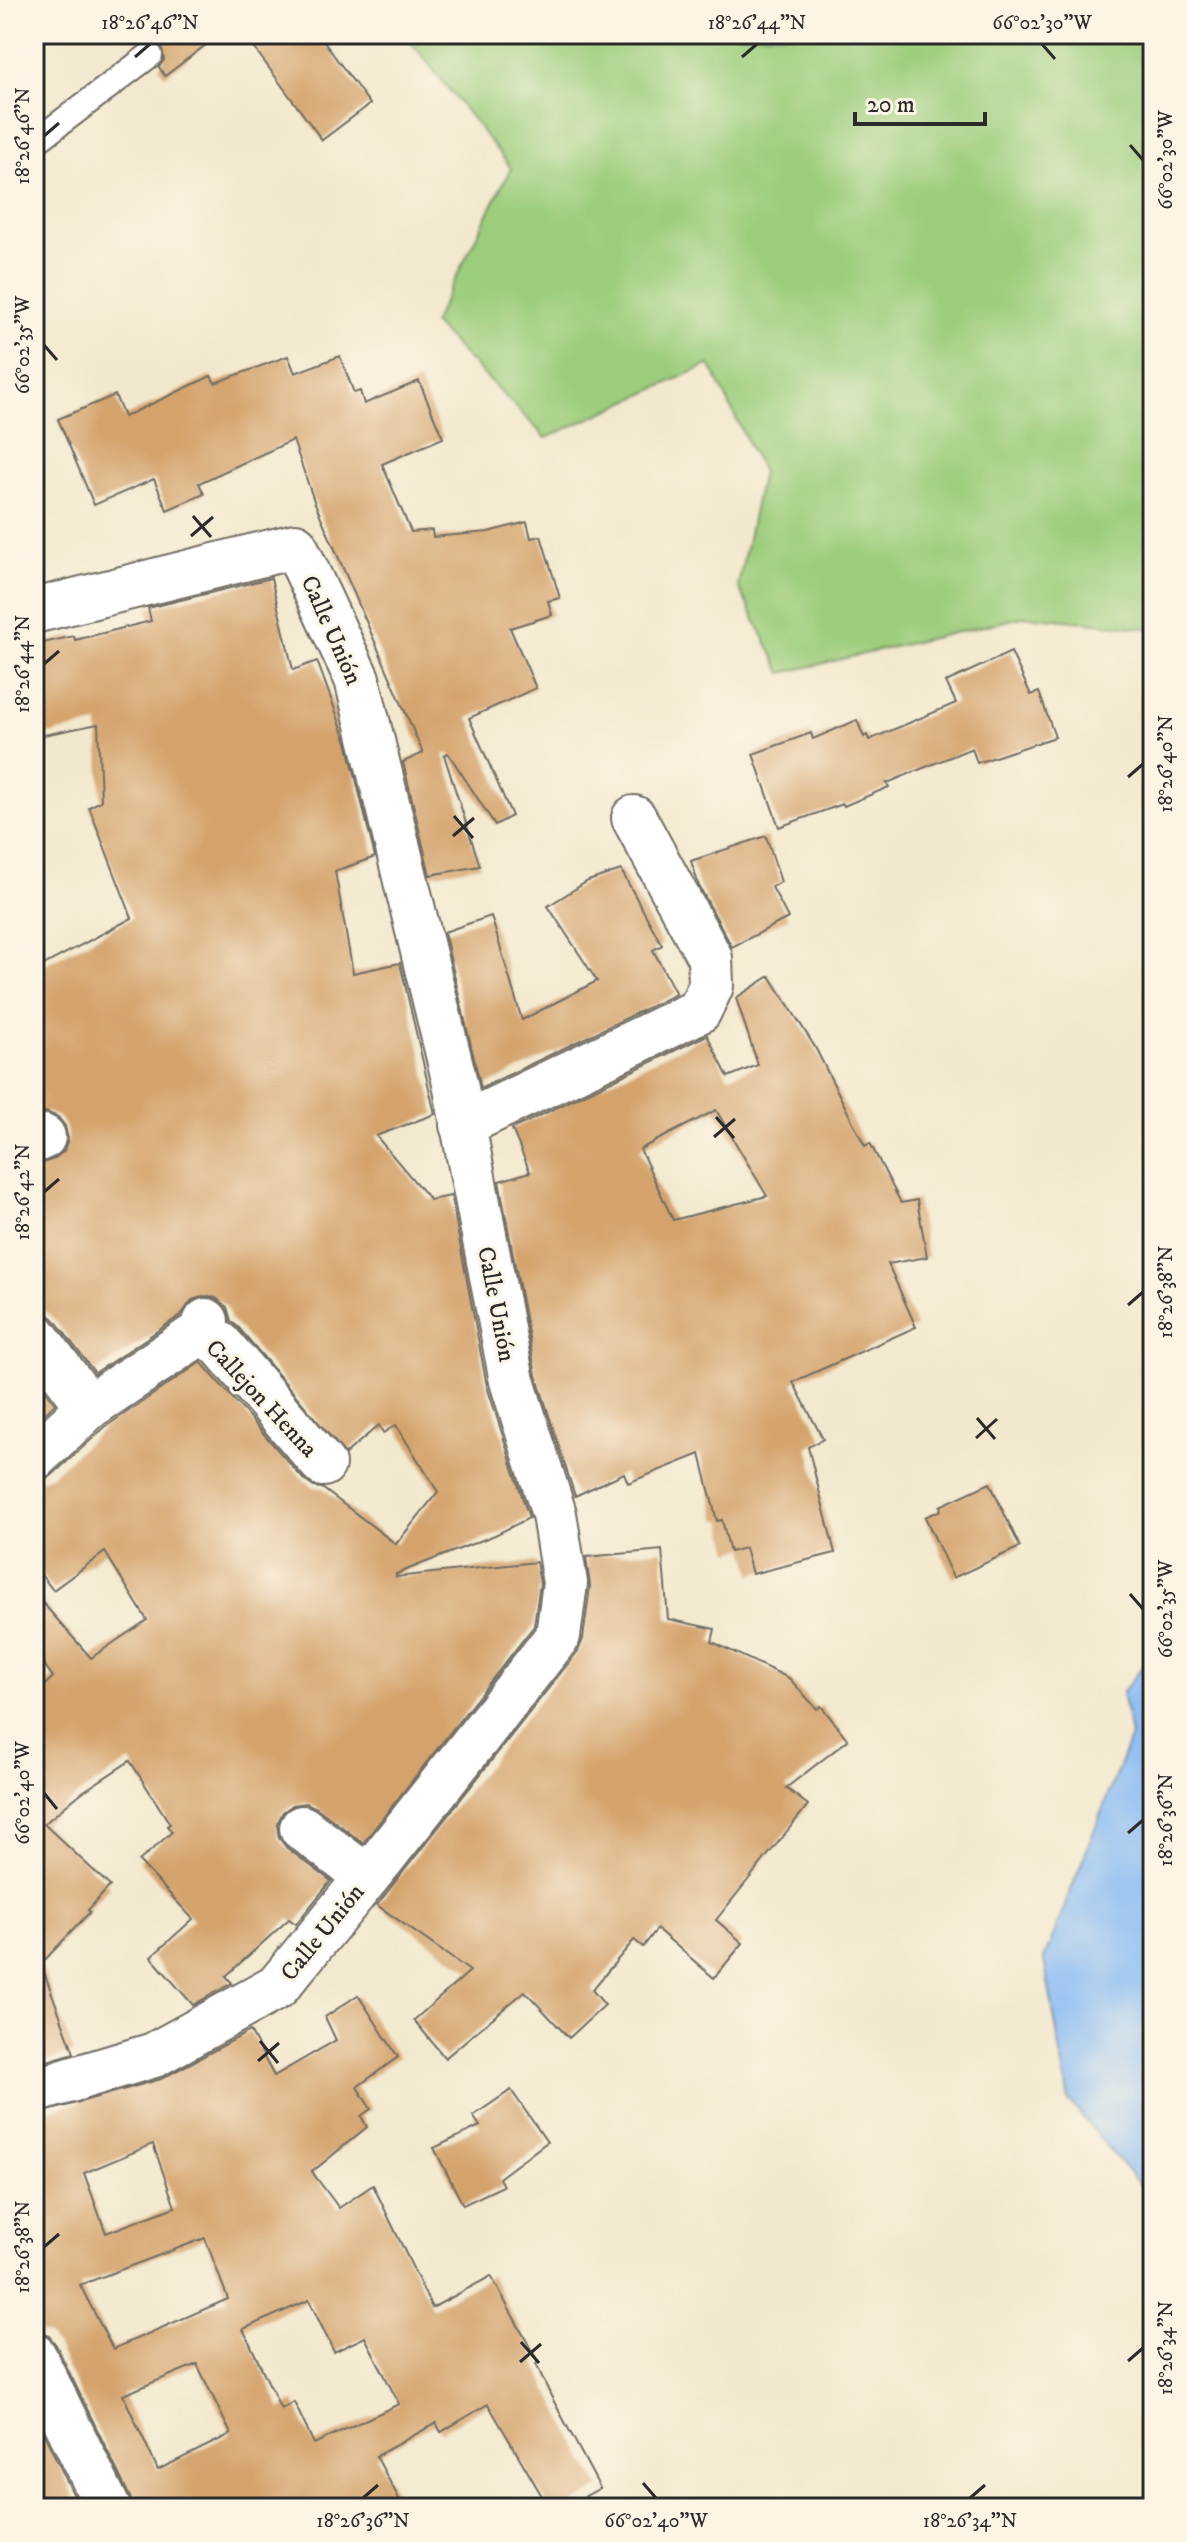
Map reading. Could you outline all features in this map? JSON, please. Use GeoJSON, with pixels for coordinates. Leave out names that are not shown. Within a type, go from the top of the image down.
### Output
{"type":"FeatureCollection","features":[{"type":"Feature","properties":{"kind":"street","name":"Calle Unión"},"geometry":{"type":"LineString","coordinates":[[34,611],[295,546],[357,679],[455,1083],[512,1381],[554,1514],[565,1583],[558,1636],[277,1987],[154,2055],[34,2091]]}},
{"type":"Feature","properties":{"kind":"street"},"geometry":{"type":"LineString","coordinates":[[462,1125],[699,1011],[711,986],[710,958],[634,818]]}},
{"type":"Feature","properties":{"kind":"street","name":"Callejon Henna"},"geometry":{"type":"LineString","coordinates":[[89,1407],[204,1327],[323,1464]]}},
{"type":"Feature","properties":{"kind":"street"},"geometry":{"type":"LineString","coordinates":[[34,1334],[89,1407],[34,1458]]}},
{"type":"Feature","properties":{"kind":"street"},"geometry":{"type":"LineString","coordinates":[[302,1828],[367,1877]]}},
{"type":"Feature","properties":{"kind":"street"},"geometry":{"type":"LineString","coordinates":[[34,2356],[108,2508]]}},
{"type":"Feature","properties":{"kind":"lane"},"geometry":{"type":"LineString","coordinates":[[34,143],[150,55]]}},
{"type":"Feature","properties":{"kind":"green space"},"geometry":{"type":"Polygon","coordinates":[[[405,34],[1153,34],[1153,629],[1026,616],[782,673],[738,586],[762,472],[710,364],[546,438],[433,323],[511,168],[405,34]]]}},
{"type":"Feature","properties":{"kind":"water"},"geometry":{"type":"Polygon","coordinates":[[[1153,1653],[1153,2201],[1069,2101],[1044,1959],[1131,1736],[1122,1693],[1153,1653]]]}},
{"type":"Feature","properties":{"kind":"building"},"geometry":{"type":"Polygon","coordinates":[[[134,34],[220,34],[165,76],[159,67],[164,60],[162,47],[155,41],[141,43],[134,34]]]}},
{"type":"Feature","properties":{"kind":"building"},"geometry":{"type":"Polygon","coordinates":[[[244,34],[318,34],[370,104],[322,140],[244,34]]]}},
{"type":"Feature","properties":{"kind":"building"},"geometry":{"type":"Polygon","coordinates":[[[288,356],[295,373],[340,356],[354,393],[360,391],[364,404],[419,381],[443,438],[382,464],[411,532],[432,530],[433,537],[488,532],[527,522],[531,538],[541,536],[560,598],[548,601],[552,615],[510,628],[536,688],[469,718],[512,816],[495,825],[448,753],[444,755],[480,866],[430,875],[403,762],[423,753],[314,501],[293,440],[199,483],[204,494],[167,510],[154,479],[94,505],[58,419],[115,395],[124,417],[211,376],[215,383],[288,356]]]}},
{"type":"Feature","properties":{"kind":"building"},"geometry":{"type":"Polygon","coordinates":[[[271,578],[293,670],[317,661],[347,742],[375,857],[335,871],[353,973],[400,963],[435,1114],[376,1136],[430,1200],[451,1196],[487,1386],[529,1518],[495,1535],[396,1574],[396,1577],[536,1562],[540,1583],[534,1626],[363,1843],[306,1803],[293,1805],[283,1812],[277,1824],[279,1838],[287,1848],[331,1881],[296,1924],[289,1919],[226,1976],[232,1983],[193,2005],[151,1957],[193,1919],[139,1861],[172,1832],[130,1761],[81,1793],[44,1824],[110,1886],[41,1964],[74,2053],[34,2065],[34,1696],[53,1677],[34,1650],[34,1593],[91,1658],[147,1620],[105,1552],[53,1590],[34,1566],[34,1482],[51,1476],[105,1427],[201,1362],[304,1480],[322,1488],[396,1544],[438,1492],[396,1425],[383,1433],[379,1425],[345,1454],[231,1321],[227,1307],[216,1298],[204,1296],[192,1300],[181,1315],[95,1373],[54,1319],[44,1311],[34,1310],[34,1166],[54,1159],[64,1151],[68,1139],[65,1126],[58,1117],[46,1112],[34,1114],[34,970],[132,918],[89,807],[101,801],[98,724],[34,737],[34,645],[74,636],[75,640],[151,621],[148,608],[271,578]]]}},
{"type":"Feature","properties":{"kind":"building"},"geometry":{"type":"Polygon","coordinates":[[[1011,652],[1031,695],[1039,692],[1055,737],[977,763],[972,748],[887,783],[889,787],[844,806],[779,827],[753,754],[811,733],[813,739],[857,720],[864,737],[867,735],[869,740],[956,703],[946,682],[1011,652]]]}},
{"type":"Feature","properties":{"kind":"building"},"geometry":{"type":"Polygon","coordinates":[[[766,836],[781,882],[772,887],[788,918],[732,947],[699,886],[691,861],[766,836]]]}},
{"type":"Feature","properties":{"kind":"building"},"geometry":{"type":"Polygon","coordinates":[[[621,870],[662,945],[653,950],[676,994],[481,1088],[444,932],[491,916],[522,1020],[597,981],[548,906],[588,881],[621,870]]]}},
{"type":"Feature","properties":{"kind":"building"},"geometry":{"type":"Polygon","coordinates":[[[770,976],[815,1047],[865,1146],[870,1143],[901,1203],[917,1200],[927,1257],[888,1264],[916,1327],[793,1382],[823,1439],[808,1447],[835,1553],[752,1574],[745,1548],[730,1552],[722,1520],[717,1521],[700,1454],[628,1483],[624,1473],[575,1496],[536,1375],[499,1181],[530,1172],[512,1129],[707,1035],[728,1077],[758,1065],[736,998],[770,976]],[[716,1110],[640,1149],[673,1220],[767,1196],[716,1110]]]}},
{"type":"Feature","properties":{"kind":"building"},"geometry":{"type":"Polygon","coordinates":[[[34,1376],[55,1404],[34,1424],[34,1376]]]}},
{"type":"Feature","properties":{"kind":"building"},"geometry":{"type":"Polygon","coordinates":[[[990,1483],[1020,1547],[953,1578],[925,1517],[941,1510],[940,1506],[990,1483]]]}},
{"type":"Feature","properties":{"kind":"building"},"geometry":{"type":"Polygon","coordinates":[[[662,1550],[668,1619],[715,1629],[712,1642],[789,1678],[817,1709],[821,1706],[848,1740],[786,1788],[808,1805],[716,1920],[743,1943],[714,1978],[657,1929],[643,1947],[634,1940],[592,1990],[605,2005],[569,2038],[525,1991],[445,2058],[414,2020],[470,1971],[377,1905],[578,1651],[583,1639],[590,1586],[586,1557],[662,1550]]]}},
{"type":"Feature","properties":{"kind":"building"},"geometry":{"type":"Polygon","coordinates":[[[358,1995],[398,2057],[357,2087],[371,2109],[361,2116],[367,2127],[312,2172],[339,2208],[373,2185],[432,2308],[491,2276],[538,2362],[536,2364],[550,2394],[600,2488],[564,2508],[549,2508],[488,2404],[441,2432],[436,2423],[376,2456],[404,2508],[133,2508],[56,2345],[49,2336],[41,2333],[34,2315],[34,2115],[161,2079],[250,2031],[274,2076],[336,2040],[325,2017],[358,1995]],[[153,2144],[84,2173],[106,2233],[175,2207],[153,2144]],[[205,2238],[80,2285],[113,2349],[228,2299],[205,2238]],[[309,2300],[243,2329],[281,2409],[294,2402],[314,2444],[399,2404],[365,2337],[334,2352],[309,2300]],[[197,2364],[123,2395],[158,2470],[231,2434],[197,2364]]]}},
{"type":"Feature","properties":{"kind":"building"},"geometry":{"type":"Polygon","coordinates":[[[511,2090],[547,2142],[499,2178],[503,2186],[463,2205],[434,2148],[480,2126],[473,2116],[511,2090]]]}},
{"type":"Feature","properties":{"kind":"building"},"geometry":{"type":"Polygon","coordinates":[[[34,2413],[80,2508],[34,2508],[34,2413]]]}}]}
